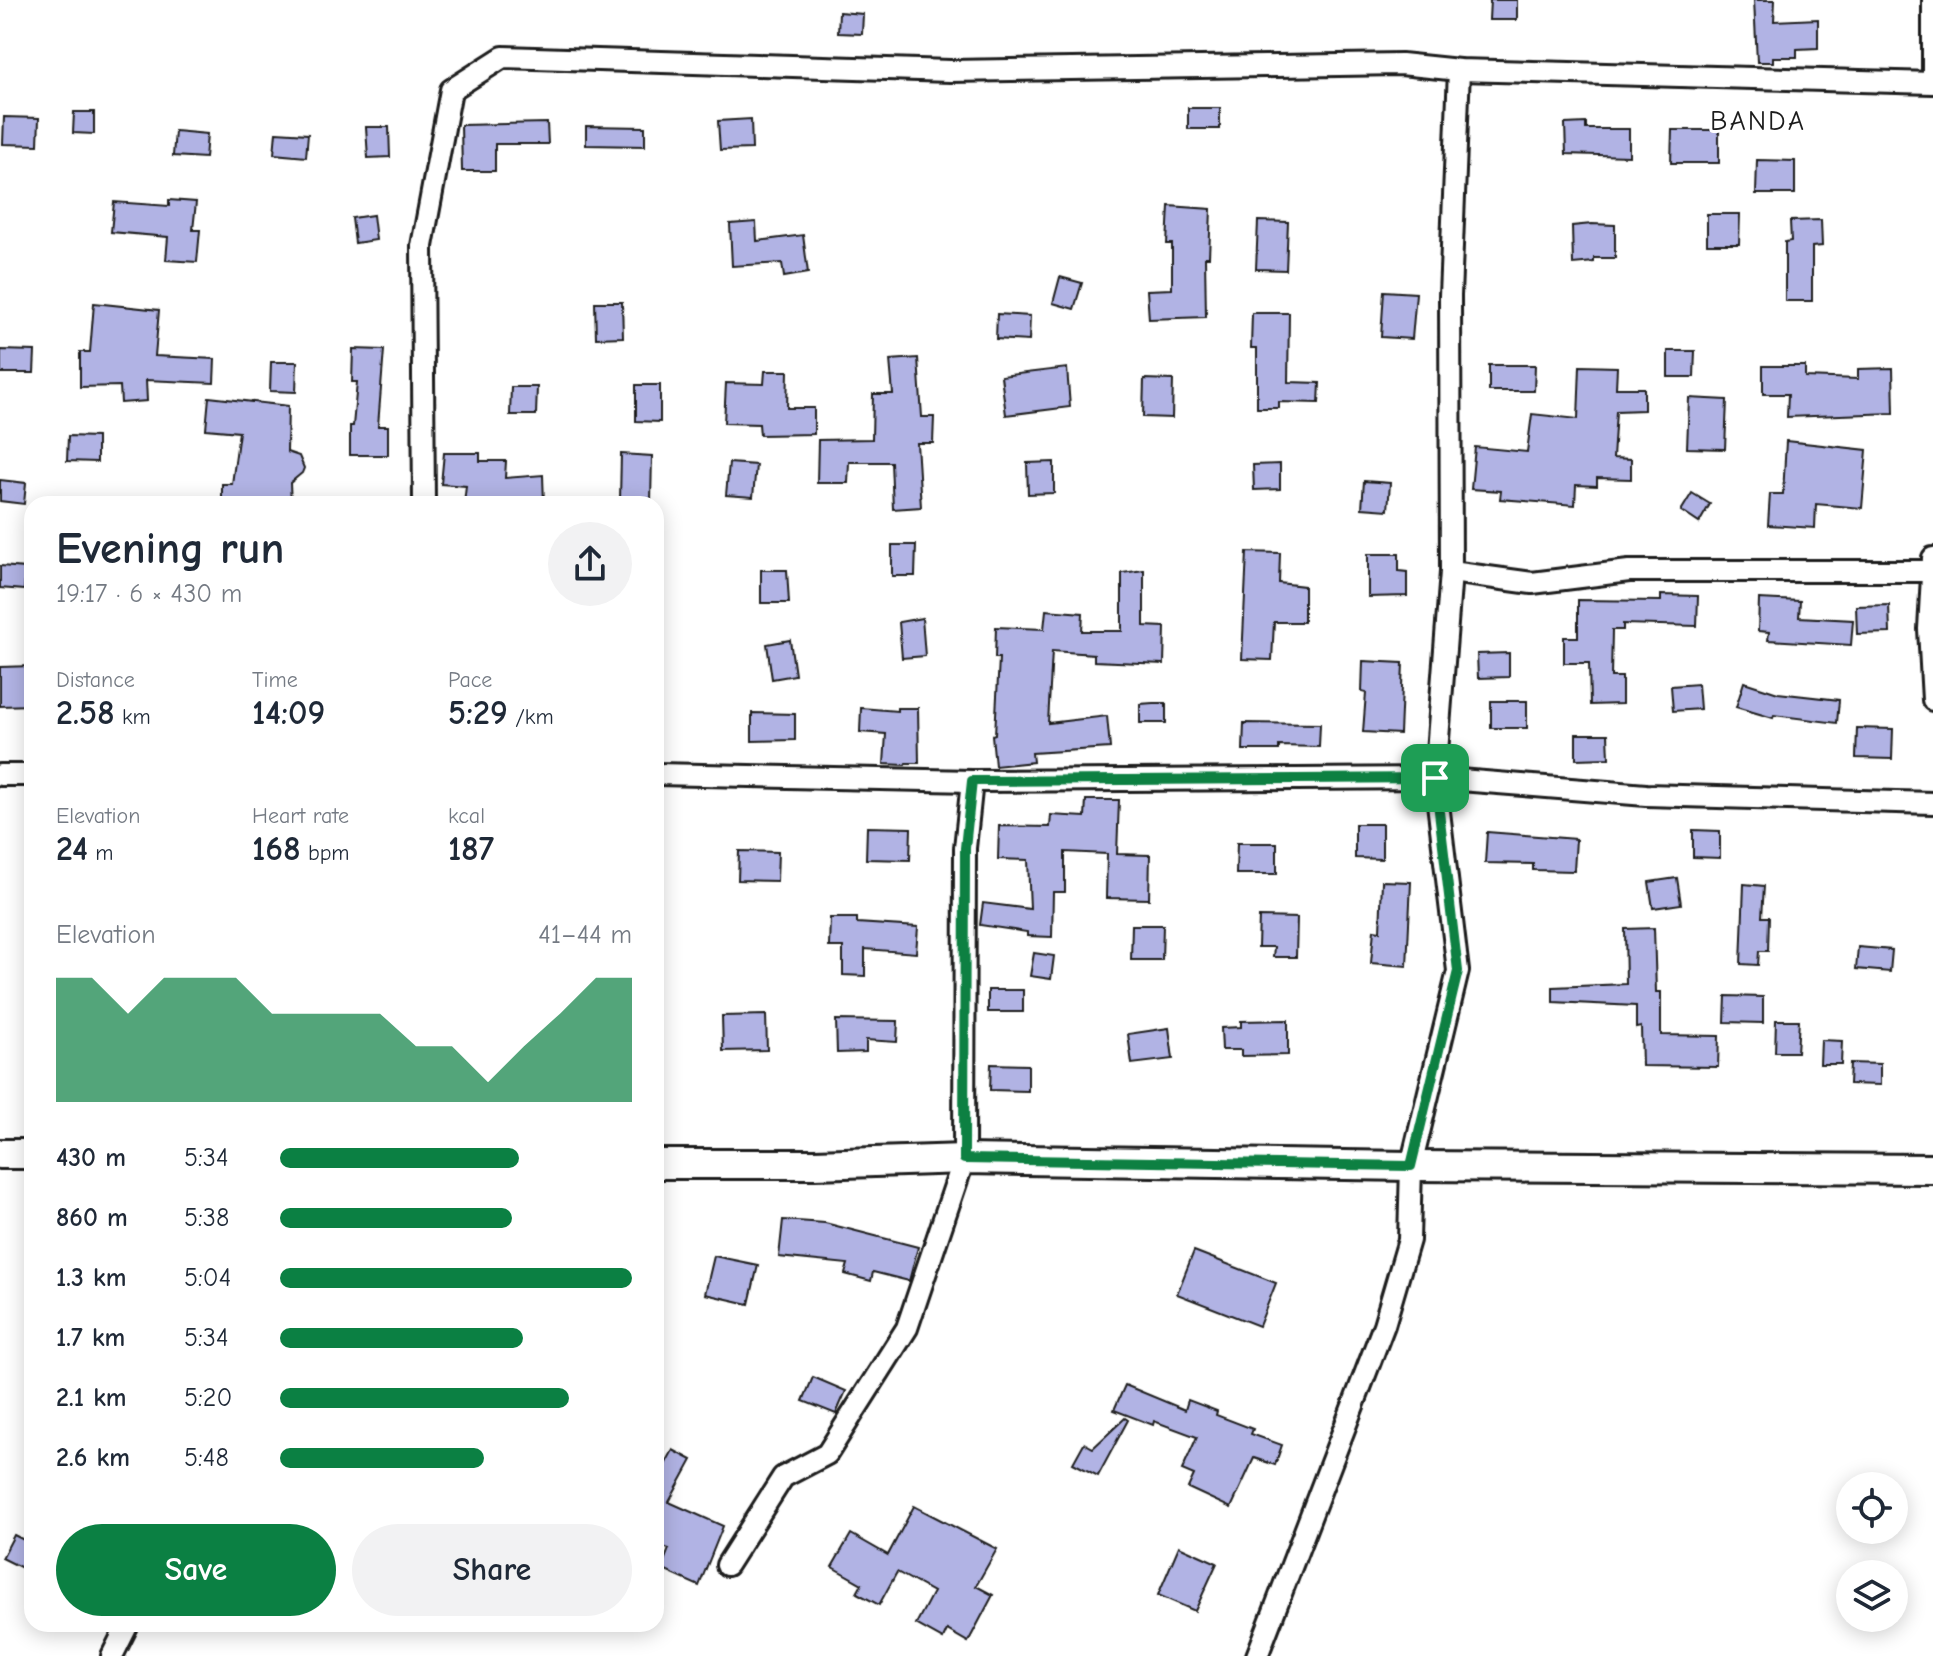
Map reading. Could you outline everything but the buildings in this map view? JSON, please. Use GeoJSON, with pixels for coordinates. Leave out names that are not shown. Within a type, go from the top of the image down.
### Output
{"type":"FeatureCollection","features":[{"type":"Feature","properties":{"kind":"street"},"geometry":{"type":"LineString","coordinates":[[424,496],[422,246],[451,90],[503,57],[950,71],[1401,64],[1459,70],[1933,83],[1933,0]]}},
{"type":"Feature","properties":{"kind":"street"},"geometry":{"type":"LineString","coordinates":[[1257,1656],[1384,1325],[1409,1240],[1411,1166],[1458,971],[1435,778],[1451,572],[1450,296],[1459,70]]}},
{"type":"Feature","properties":{"kind":"street"},"geometry":{"type":"LineString","coordinates":[[1933,558],[1929,629],[1933,700]]}},
{"type":"Feature","properties":{"kind":"street"},"geometry":{"type":"LineString","coordinates":[[1451,572],[1532,583],[1629,571],[1932,571]]}},
{"type":"Feature","properties":{"kind":"street"},"geometry":{"type":"LineString","coordinates":[[664,774],[972,781],[1435,778],[1646,795],[1933,803]]}},
{"type":"Feature","properties":{"kind":"street"},"geometry":{"type":"LineString","coordinates":[[0,775],[24,775]]}},
{"type":"Feature","properties":{"kind":"street"},"geometry":{"type":"LineString","coordinates":[[727,1565],[783,1477],[827,1454],[907,1328],[964,1159],[965,848],[972,781]]}},
{"type":"Feature","properties":{"kind":"street"},"geometry":{"type":"LineString","coordinates":[[0,1154],[24,1154]]}},
{"type":"Feature","properties":{"kind":"street"},"geometry":{"type":"LineString","coordinates":[[664,1164],[815,1164],[964,1159],[1933,1169]]}},
{"type":"Feature","properties":{"kind":"street"},"geometry":{"type":"LineString","coordinates":[[112,1656],[124,1632]]}},
{"type":"Feature","properties":{"kind":"district","name":"BANDA"},"geometry":{"type":"Point","coordinates":[1758,121]}},
{"type":"Feature","properties":{"kind":"route"},"geometry":{"type":"LineString","coordinates":[[1435,778],[1458,971],[1411,1166],[964,1159],[965,848],[972,781],[1435,778]]}}]}
